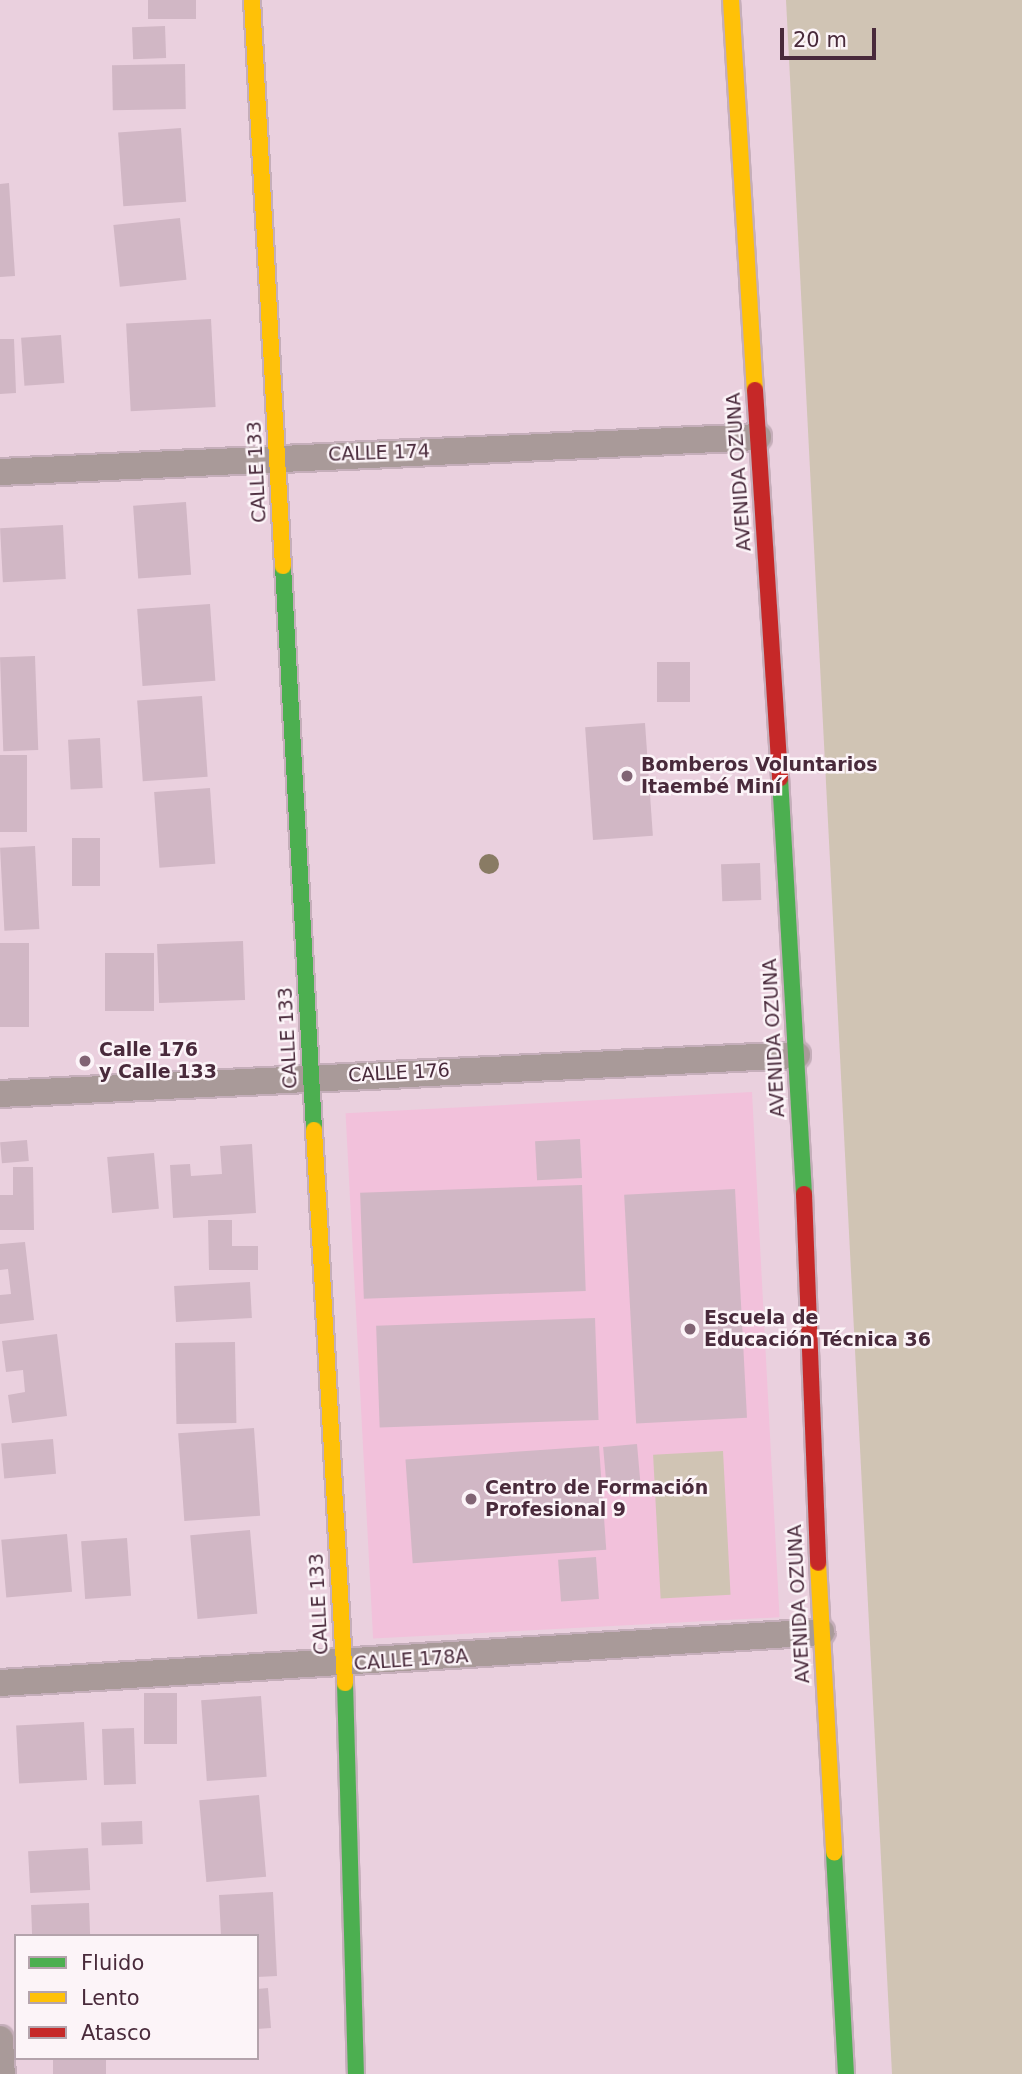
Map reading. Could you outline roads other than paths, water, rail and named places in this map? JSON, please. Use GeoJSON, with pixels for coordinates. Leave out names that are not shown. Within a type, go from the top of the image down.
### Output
{"type":"FeatureCollection","features":[{"type":"Feature","properties":{"kind":"main road","name":"CALLE 133"},"geometry":{"type":"LineString","coordinates":[[252,0],[344,1664],[356,2074]]}},
{"type":"Feature","properties":{"kind":"main road","name":"AVENIDA OZUNA"},"geometry":{"type":"LineString","coordinates":[[731,0],[797,1055],[821,1632],[846,2074]]}},
{"type":"Feature","properties":{"kind":"street","name":"CALLE 174"},"geometry":{"type":"LineString","coordinates":[[0,472],[758,436]]}},
{"type":"Feature","properties":{"kind":"street","name":"CALLE 176"},"geometry":{"type":"LineString","coordinates":[[0,1094],[797,1055]]}},
{"type":"Feature","properties":{"kind":"street","name":"CALLE 178A"},"geometry":{"type":"LineString","coordinates":[[0,1683],[344,1664],[821,1632]]}},
{"type":"Feature","properties":{"kind":"street"},"geometry":{"type":"LineString","coordinates":[[0,2039],[2,2074]]}},
{"type":"Feature","properties":{"kind":"place","name":"Bomberos Voluntarios Itaembé Miní"},"geometry":{"type":"Point","coordinates":[627,776]}},
{"type":"Feature","properties":{"kind":"place","name":"Calle 176 y Calle 133"},"geometry":{"type":"Point","coordinates":[85,1061]}},
{"type":"Feature","properties":{"kind":"place","name":"Escuela de Educación Técnica 36"},"geometry":{"type":"Point","coordinates":[690,1329]}},
{"type":"Feature","properties":{"kind":"place","name":"Centro de Formación Profesional 9"},"geometry":{"type":"Point","coordinates":[471,1499]}}]}
